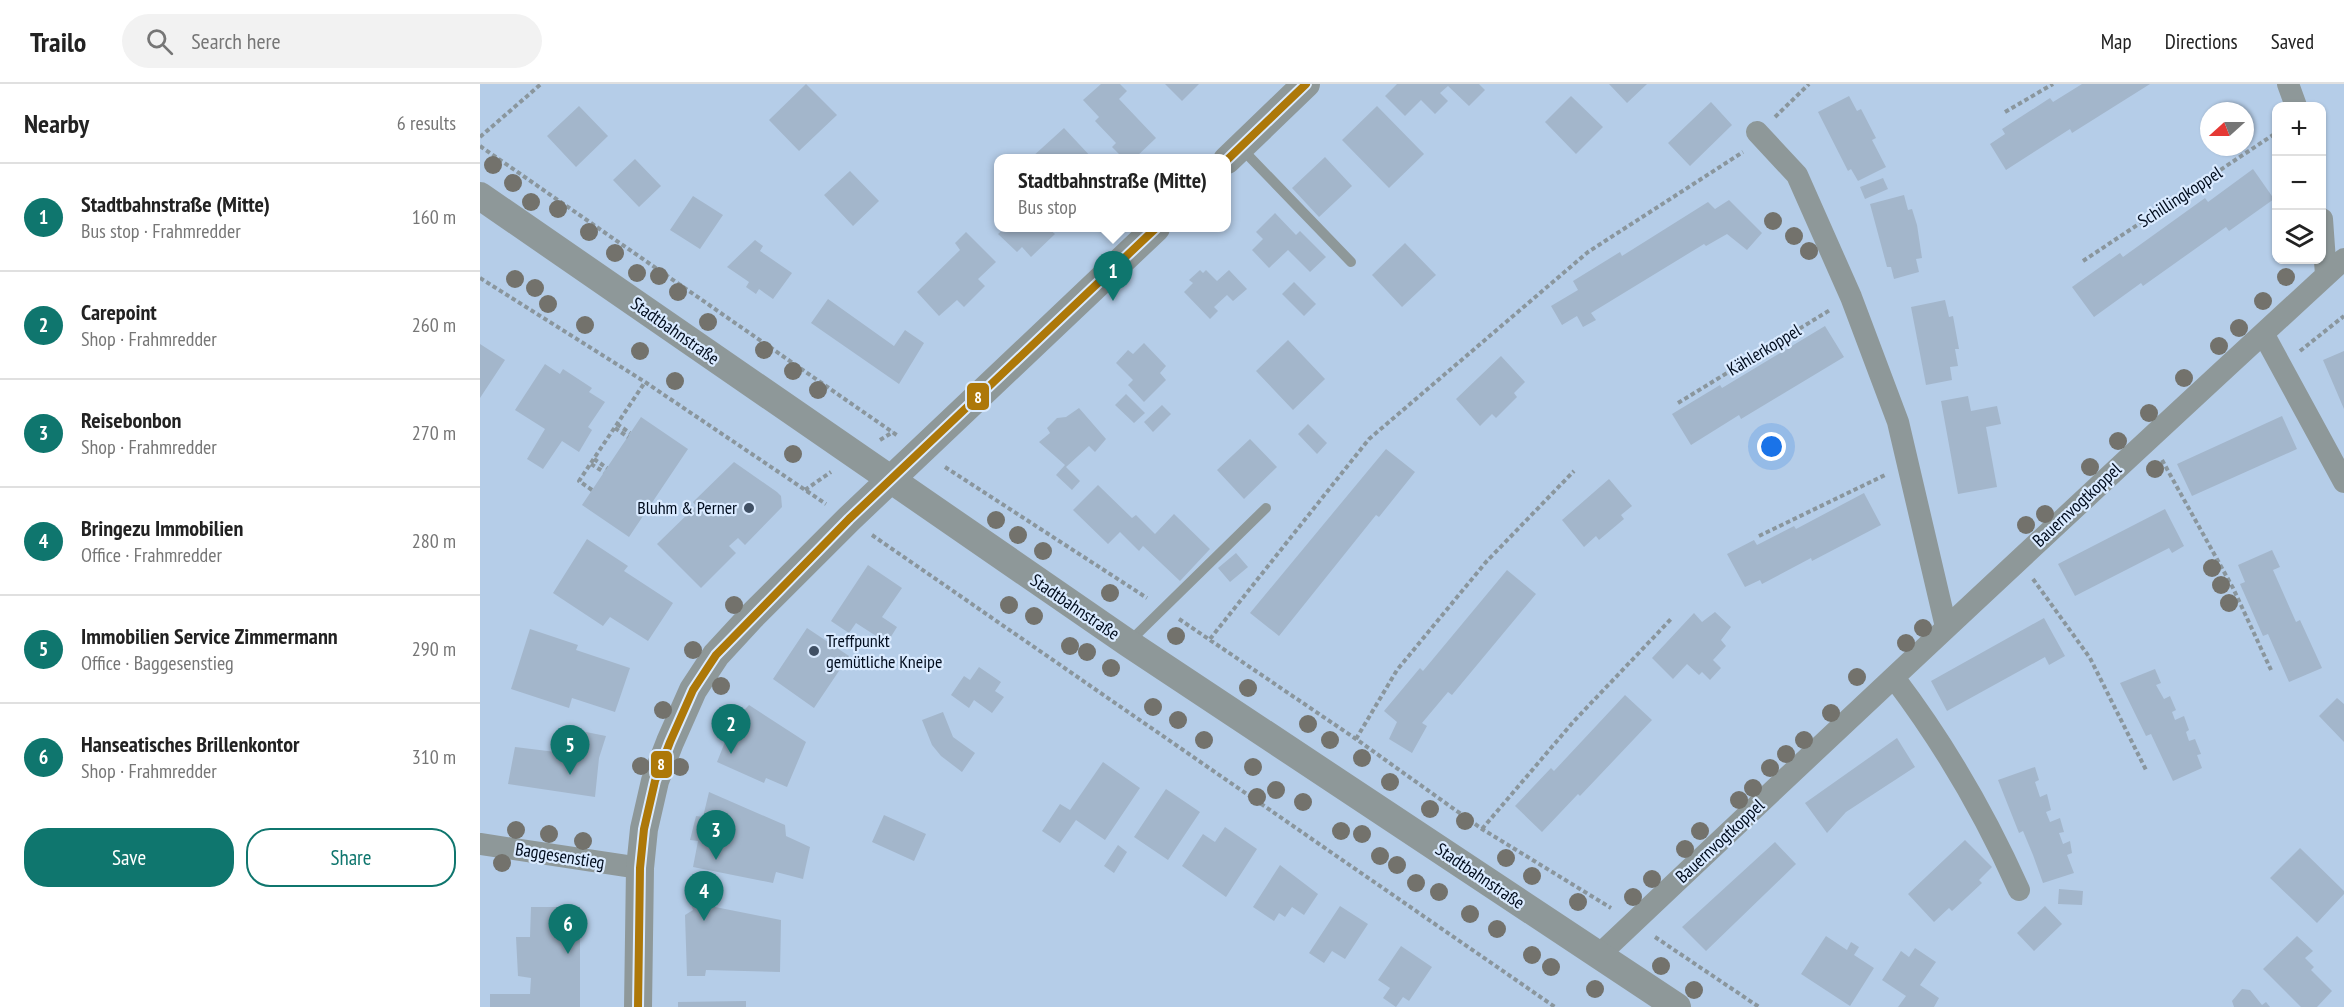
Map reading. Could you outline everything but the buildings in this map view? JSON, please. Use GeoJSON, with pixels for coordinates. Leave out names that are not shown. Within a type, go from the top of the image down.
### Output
{"type":"FeatureCollection","features":[{"type":"Feature","properties":{"kind":"street"},"geometry":{"type":"LineString","coordinates":[[1234,154],[1306,84]]}},
{"type":"Feature","properties":{"kind":"street"},"geometry":{"type":"LineString","coordinates":[[2288,84],[2295,102]]}},
{"type":"Feature","properties":{"kind":"street"},"geometry":{"type":"LineString","coordinates":[[1760,136],[1797,176],[1851,297],[1898,422],[1946,627]]}},
{"type":"Feature","properties":{"kind":"street","name":"Stadtbahnstraße"},"geometry":{"type":"LineString","coordinates":[[480,196],[1128,643],[1677,1007]]}},
{"type":"Feature","properties":{"kind":"street"},"geometry":{"type":"LineString","coordinates":[[638,1007],[640,868],[644,829],[655,781],[693,690],[716,655],[849,519],[1151,232]]}},
{"type":"Feature","properties":{"kind":"street","name":"Bauernvogtkoppel"},"geometry":{"type":"LineString","coordinates":[[1599,955],[1894,679],[2018,559],[2344,259]]}},
{"type":"Feature","properties":{"kind":"street"},"geometry":{"type":"LineString","coordinates":[[2325,264],[2326,275]]}},
{"type":"Feature","properties":{"kind":"street"},"geometry":{"type":"LineString","coordinates":[[2264,335],[2344,482]]}},
{"type":"Feature","properties":{"kind":"street"},"geometry":{"type":"LineString","coordinates":[[1894,679],[1948,752],[1975,798],[2019,890]]}},
{"type":"Feature","properties":{"kind":"street","name":"Baggesenstieg"},"geometry":{"type":"LineString","coordinates":[[480,844],[640,868]]}},
{"type":"Feature","properties":{"kind":"lane"},"geometry":{"type":"LineString","coordinates":[[1234,154],[1352,262]]}},
{"type":"Feature","properties":{"kind":"lane"},"geometry":{"type":"LineString","coordinates":[[1128,643],[1266,508]]}},
{"type":"Feature","properties":{"kind":"path"},"geometry":{"type":"LineString","coordinates":[[480,137],[542,84]]}},
{"type":"Feature","properties":{"kind":"path"},"geometry":{"type":"LineString","coordinates":[[1210,639],[1369,439],[1588,252],[1760,136],[1775,116],[1809,84]]}},
{"type":"Feature","properties":{"kind":"path"},"geometry":{"type":"LineString","coordinates":[[2005,112],[2053,84]]}},
{"type":"Feature","properties":{"kind":"path","name":"Schillingkoppel"},"geometry":{"type":"LineString","coordinates":[[2083,261],[2272,136]]}},
{"type":"Feature","properties":{"kind":"path"},"geometry":{"type":"LineString","coordinates":[[480,147],[922,452],[1210,639],[1482,829],[1633,923],[1759,1007]]}},
{"type":"Feature","properties":{"kind":"path"},"geometry":{"type":"LineString","coordinates":[[480,278],[645,382],[849,519],[1555,1007]]}},
{"type":"Feature","properties":{"kind":"path","name":"Kählerkoppel"},"geometry":{"type":"LineString","coordinates":[[1678,403],[1851,297]]}},
{"type":"Feature","properties":{"kind":"path"},"geometry":{"type":"LineString","coordinates":[[2281,367],[2344,316]]}},
{"type":"Feature","properties":{"kind":"path"},"geometry":{"type":"LineString","coordinates":[[592,490],[579,481],[645,382]]}},
{"type":"Feature","properties":{"kind":"path"},"geometry":{"type":"LineString","coordinates":[[616,426],[629,435]]}},
{"type":"Feature","properties":{"kind":"path"},"geometry":{"type":"LineString","coordinates":[[2150,438],[2233,588],[2271,670]]}},
{"type":"Feature","properties":{"kind":"path"},"geometry":{"type":"LineString","coordinates":[[592,461],[606,470]]}},
{"type":"Feature","properties":{"kind":"path"},"geometry":{"type":"LineString","coordinates":[[1759,536],[1907,464]]}},
{"type":"Feature","properties":{"kind":"path"},"geometry":{"type":"LineString","coordinates":[[1356,739],[1397,670],[1486,562],[1574,471]]}},
{"type":"Feature","properties":{"kind":"path"},"geometry":{"type":"LineString","coordinates":[[2018,559],[2090,658],[2146,770]]}},
{"type":"Feature","properties":{"kind":"path"},"geometry":{"type":"LineString","coordinates":[[1482,829],[1574,721],[1672,618]]}},
{"type":"Feature","properties":{"kind":"transit line","name":"8"},"geometry":{"type":"LineString","coordinates":[[1231,156],[1306,84]]}},
{"type":"Feature","properties":{"kind":"transit line","name":"8"},"geometry":{"type":"LineString","coordinates":[[638,1007],[640,868],[644,829],[655,781],[670,742],[693,690],[716,655],[849,519],[1152,232]]}},
{"type":"Feature","properties":{"kind":"place","name":"Stadtbahnstraße (Mitte)"},"geometry":{"type":"Point","coordinates":[1113,301]}},
{"type":"Feature","properties":{"kind":"place","name":"Bluhm & Perner"},"geometry":{"type":"Point","coordinates":[749,508]}},
{"type":"Feature","properties":{"kind":"place","name":"Treffpunkt gemütliche Kneipe"},"geometry":{"type":"Point","coordinates":[814,651]}},
{"type":"Feature","properties":{"kind":"place","name":"Carepoint"},"geometry":{"type":"Point","coordinates":[731,754]}},
{"type":"Feature","properties":{"kind":"place","name":"Immobilien Service Zimmermann"},"geometry":{"type":"Point","coordinates":[570,775]}},
{"type":"Feature","properties":{"kind":"place","name":"Reisebonbon"},"geometry":{"type":"Point","coordinates":[716,860]}},
{"type":"Feature","properties":{"kind":"place","name":"Bringezu Immobilien"},"geometry":{"type":"Point","coordinates":[704,921]}},
{"type":"Feature","properties":{"kind":"place","name":"Hanseatisches Brillenkontor"},"geometry":{"type":"Point","coordinates":[568,954]}}]}
